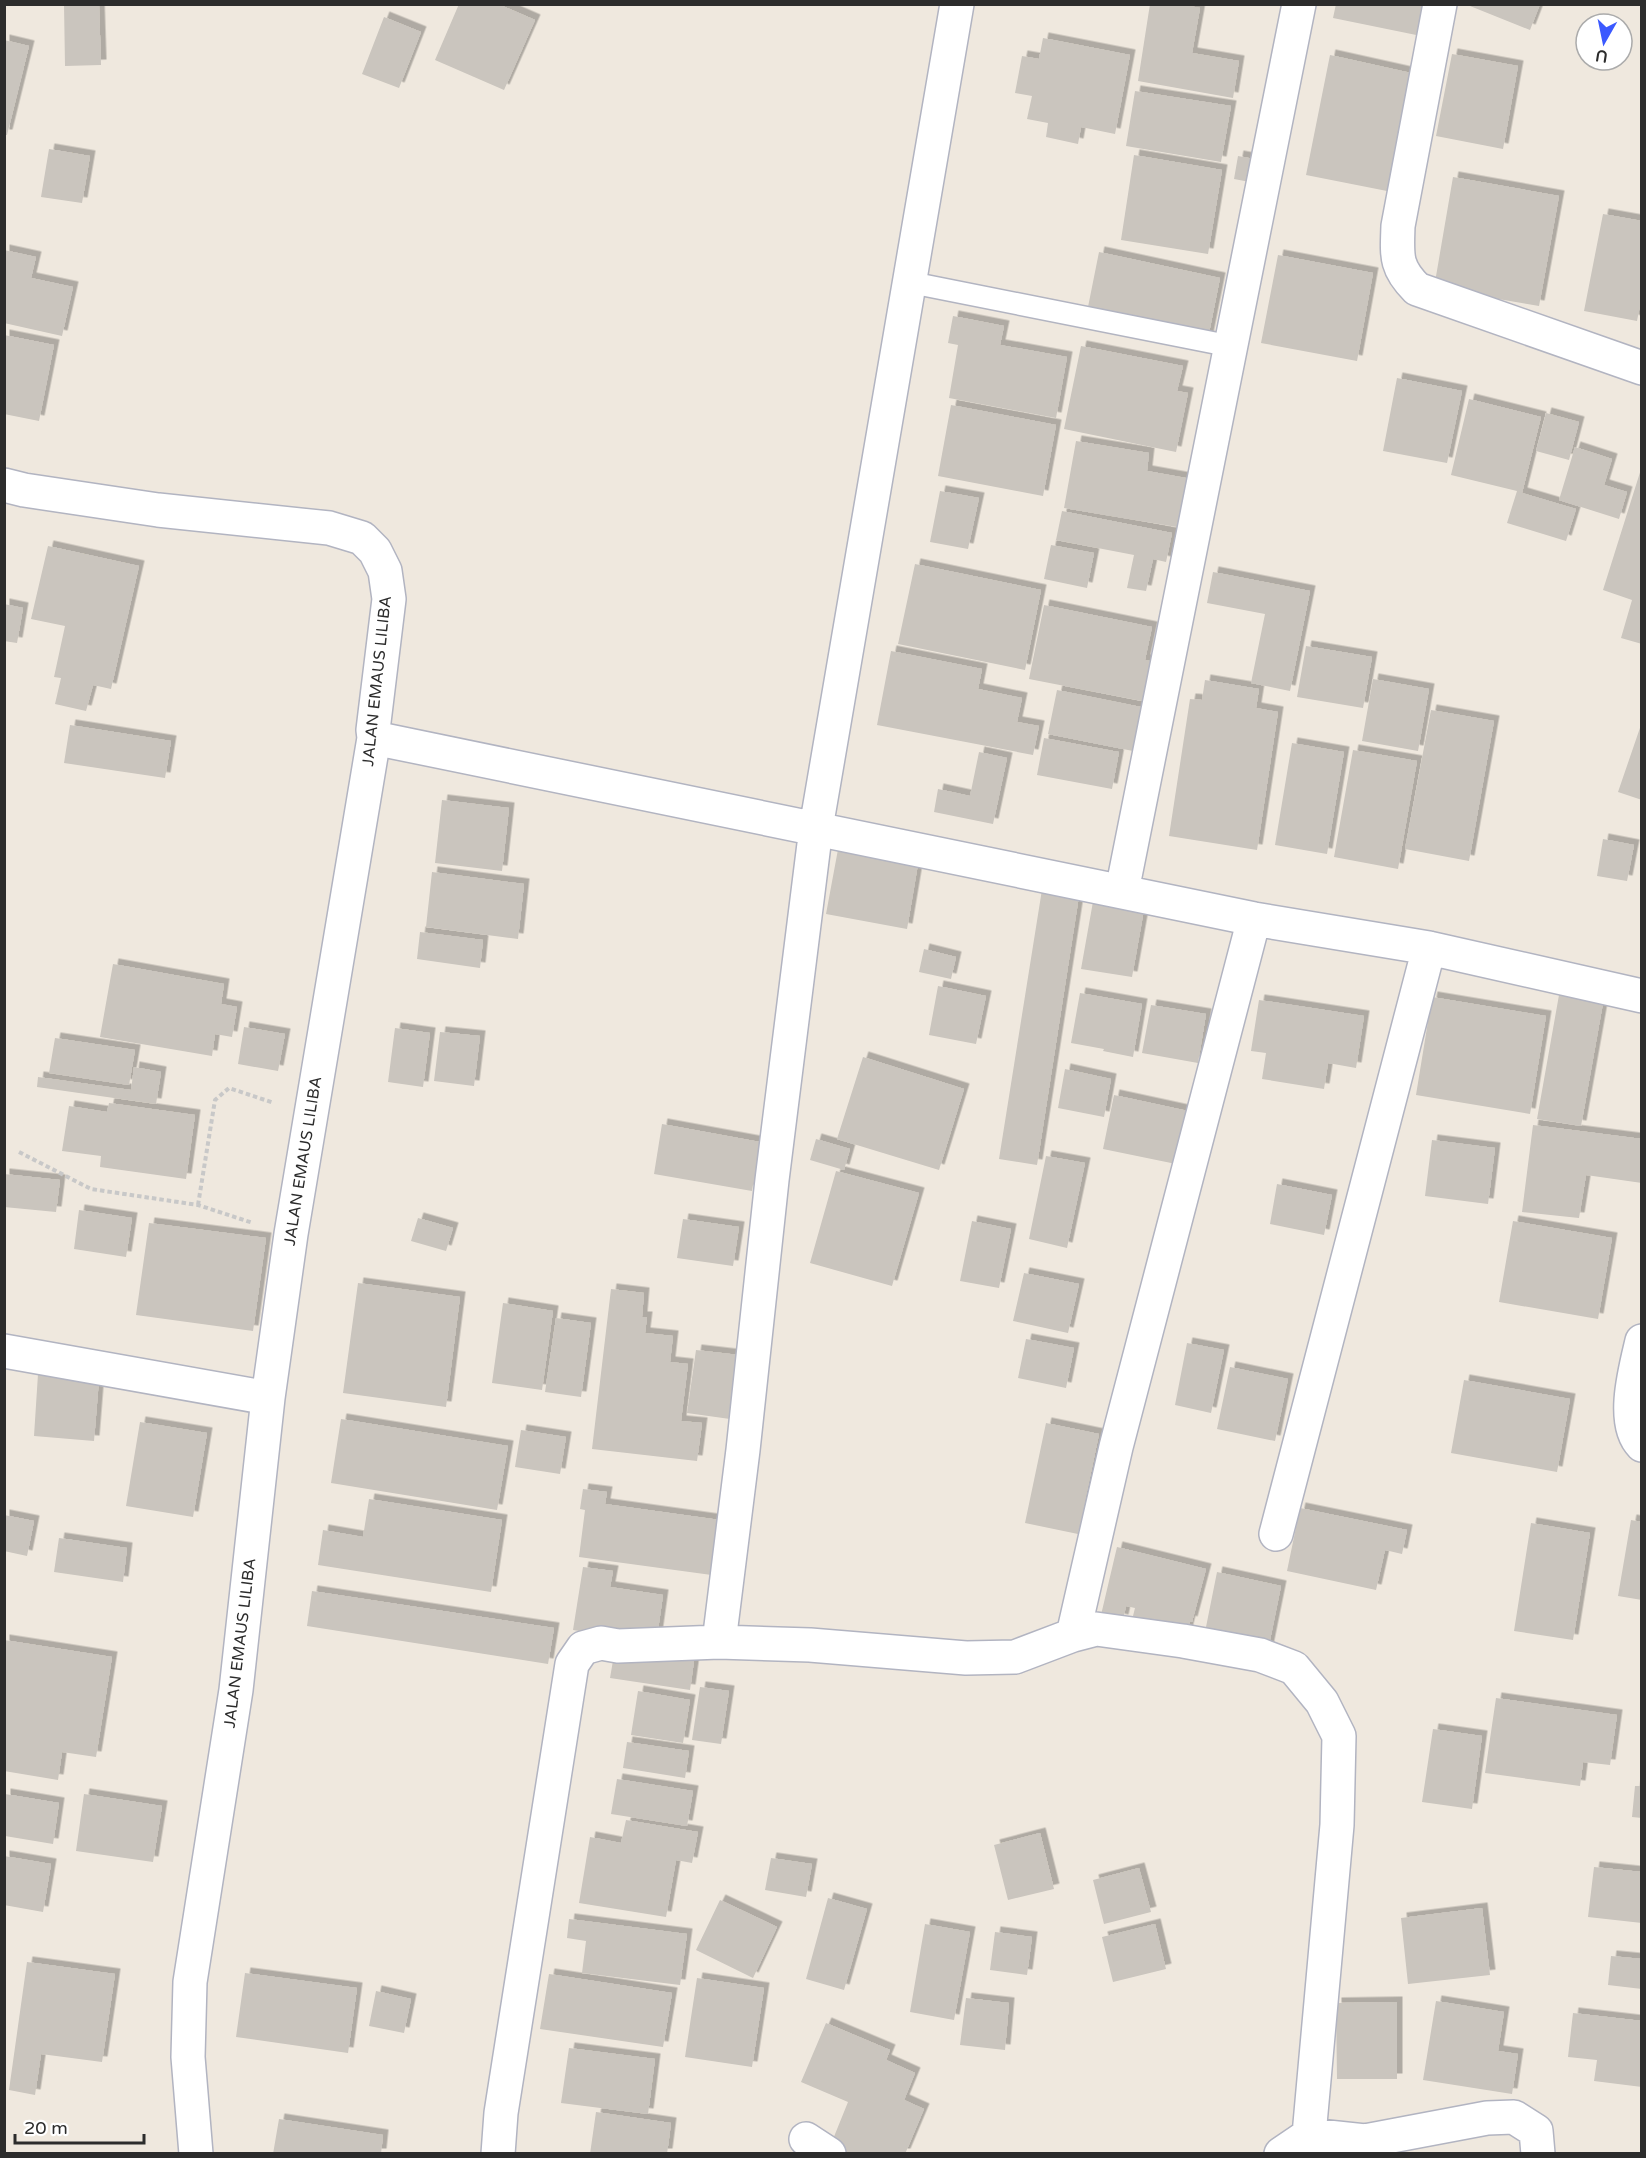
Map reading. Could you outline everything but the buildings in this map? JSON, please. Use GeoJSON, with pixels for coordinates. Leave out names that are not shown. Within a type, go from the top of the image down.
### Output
{"type":"FeatureCollection","features":[{"type":"Feature","properties":{"kind":"street"},"geometry":{"type":"LineString","coordinates":[[719,1642],[772,1180],[816,828],[957,4]]}},
{"type":"Feature","properties":{"kind":"street"},"geometry":{"type":"LineString","coordinates":[[1122,891],[1299,4]]}},
{"type":"Feature","properties":{"kind":"street"},"geometry":{"type":"LineString","coordinates":[[1440,4],[1398,226],[1397,254],[1404,276],[1417,289],[1641,368]]}},
{"type":"Feature","properties":{"kind":"street","name":"JALAN EMAUS LILIBA"},"geometry":{"type":"LineString","coordinates":[[4,485],[158,510],[329,528],[362,538],[375,551],[385,571],[388,599],[374,738],[291,1234],[268,1398],[236,1690],[190,1982],[188,2057],[196,2154]]}},
{"type":"Feature","properties":{"kind":"street"},"geometry":{"type":"LineString","coordinates":[[374,738],[1254,919],[1429,948],[1641,996]]}},
{"type":"Feature","properties":{"kind":"street"},"geometry":{"type":"LineString","coordinates":[[1073,1635],[1116,1447],[1254,919]]}},
{"type":"Feature","properties":{"kind":"street"},"geometry":{"type":"LineString","coordinates":[[1276,1534],[1429,948]]}},
{"type":"Feature","properties":{"kind":"street"},"geometry":{"type":"LineString","coordinates":[[1641,1341],[1632,1383],[1631,1419],[1641,1445]]}},
{"type":"Feature","properties":{"kind":"street"},"geometry":{"type":"LineString","coordinates":[[4,1350],[268,1398]]}},
{"type":"Feature","properties":{"kind":"street"},"geometry":{"type":"LineString","coordinates":[[498,2154],[501,2113],[572,1664],[584,1648],[601,1643],[618,1646],[719,1642],[810,1645],[966,1658],[1015,1657],[1095,1629],[1183,1641],[1260,1655],[1294,1668],[1322,1702],[1339,1736],[1337,1825],[1309,2135]]}},
{"type":"Feature","properties":{"kind":"street"},"geometry":{"type":"LineString","coordinates":[[1281,2154],[1309,2135],[1365,2141],[1487,2118],[1514,2117],[1536,2131],[1538,2154]]}},
{"type":"Feature","properties":{"kind":"lane"},"geometry":{"type":"LineString","coordinates":[[908,282],[1230,346]]}},
{"type":"Feature","properties":{"kind":"path"},"geometry":{"type":"LineString","coordinates":[[198,1205],[215,1100],[229,1088],[310,1115]]}},
{"type":"Feature","properties":{"kind":"path"},"geometry":{"type":"LineString","coordinates":[[19,1152],[91,1189],[198,1205],[291,1234]]}}]}
